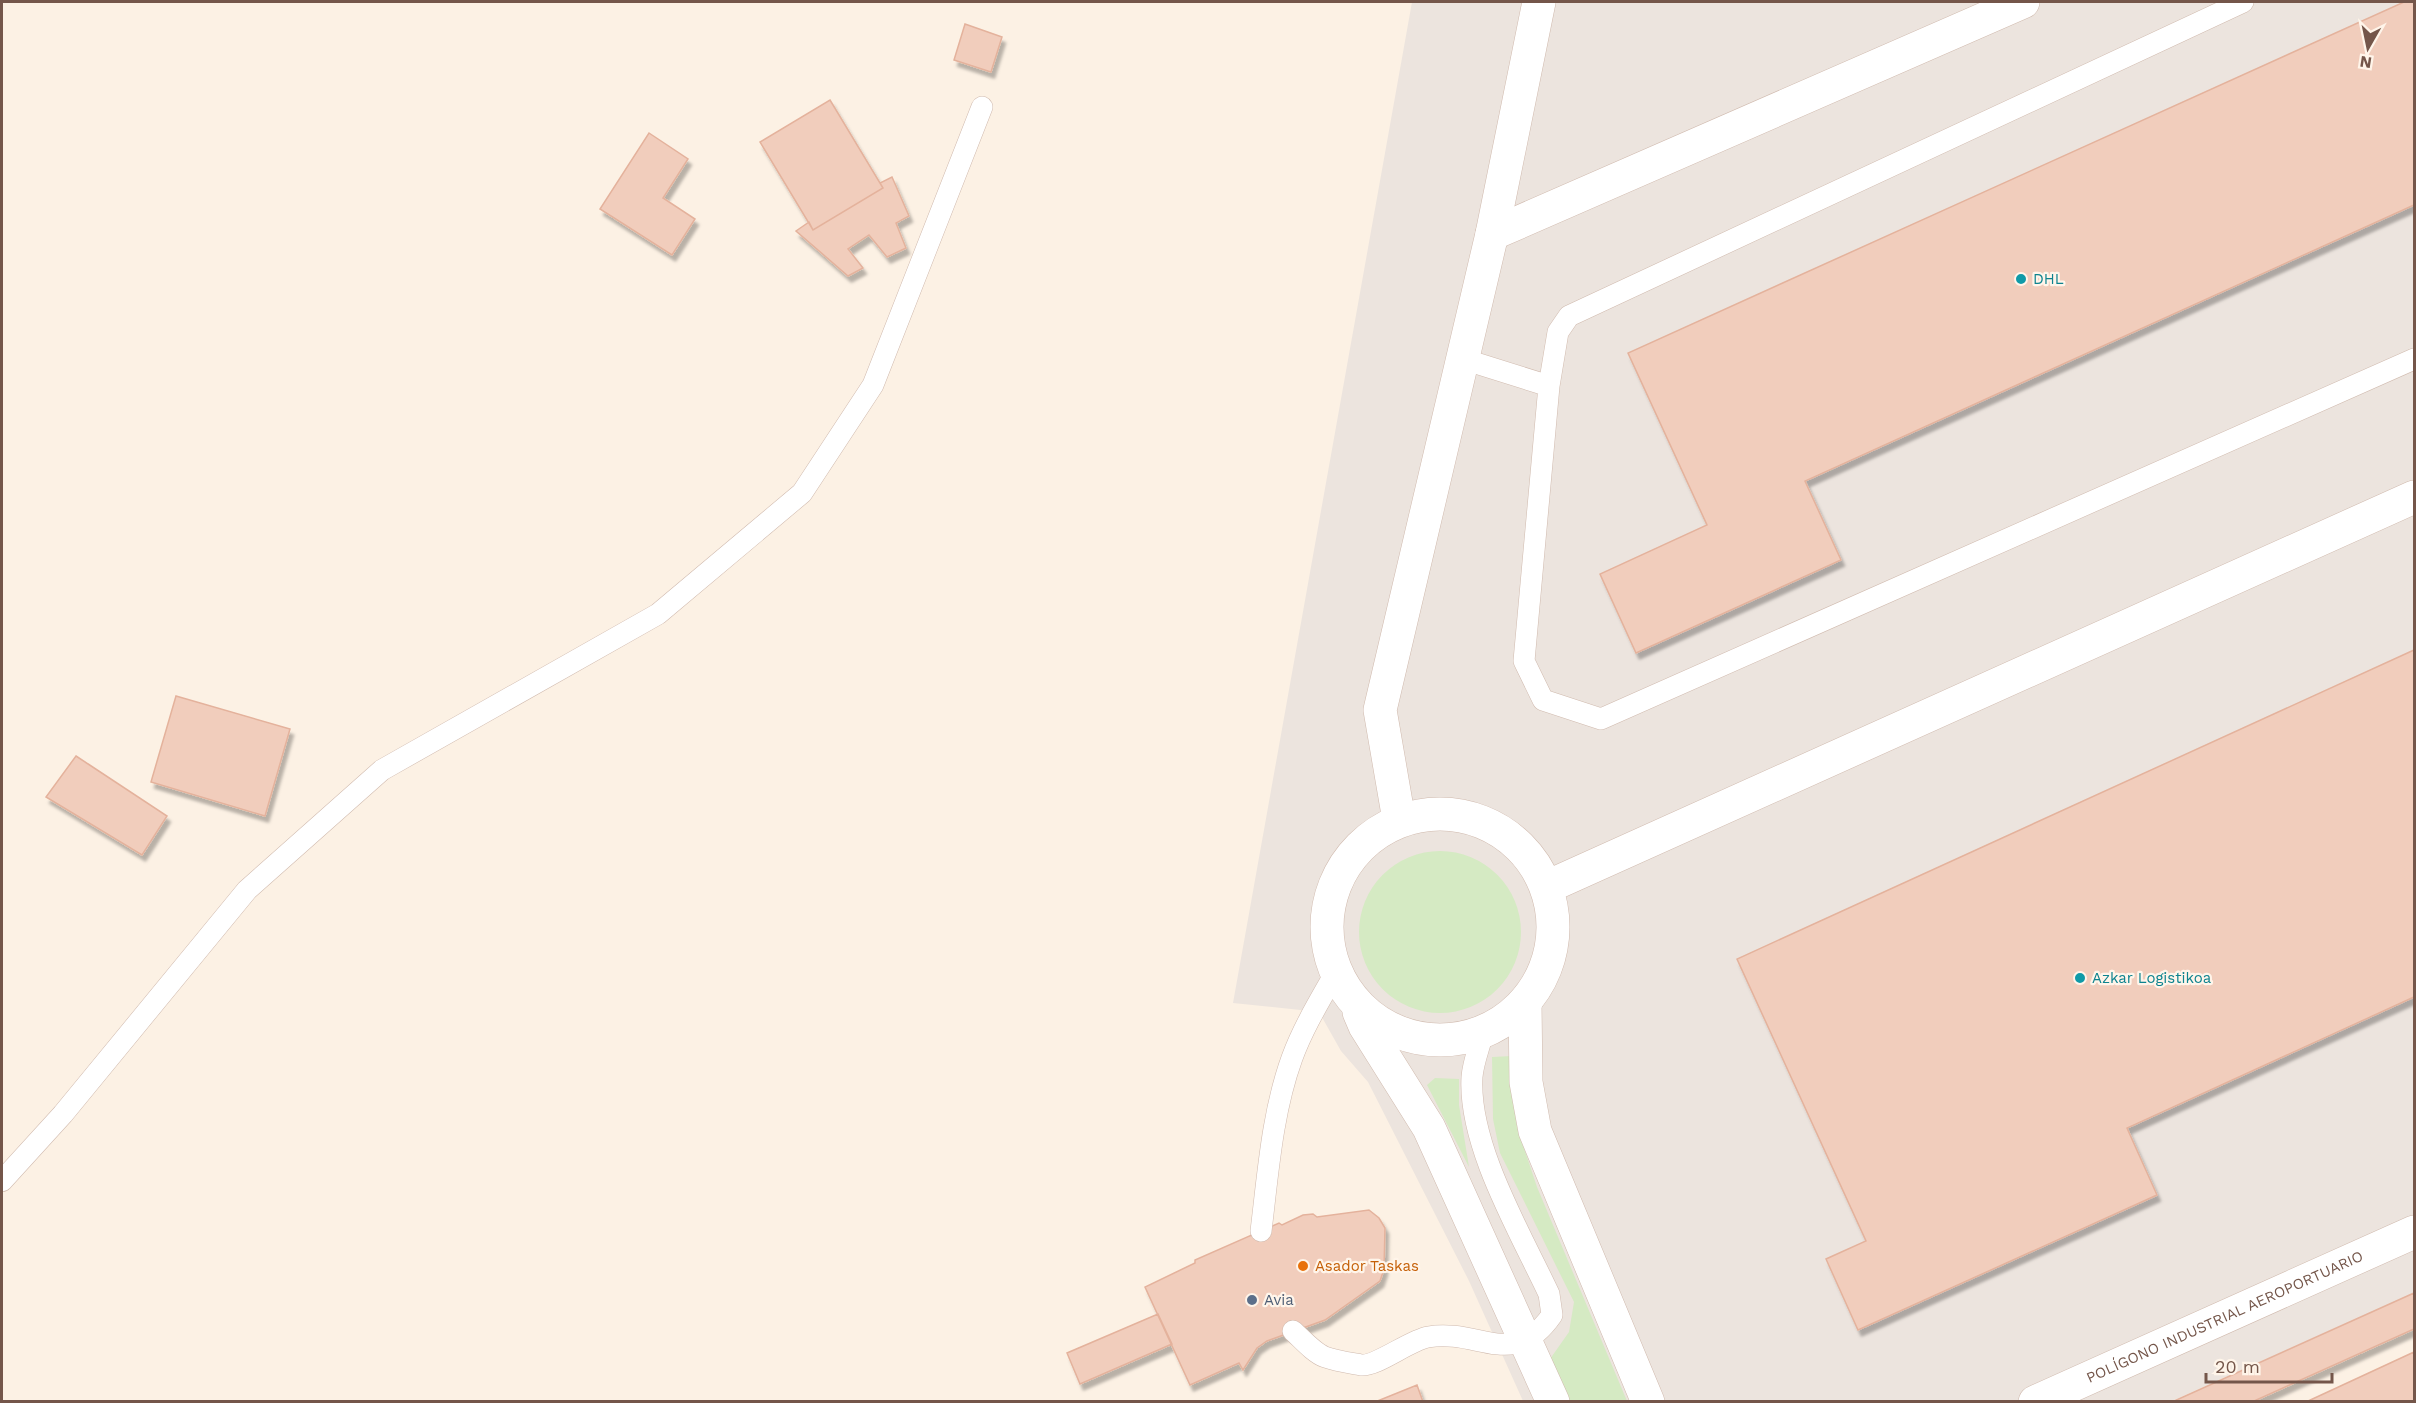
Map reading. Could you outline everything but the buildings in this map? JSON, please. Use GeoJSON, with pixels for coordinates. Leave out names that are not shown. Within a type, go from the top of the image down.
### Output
{"type":"FeatureCollection","features":[{"type":"Feature","properties":{"kind":"street"},"geometry":{"type":"LineString","coordinates":[[1399,820],[1380,710],[1492,234],[1539,2]]}},
{"type":"Feature","properties":{"kind":"street"},"geometry":{"type":"LineString","coordinates":[[1492,234],[2023,2]]}},
{"type":"Feature","properties":{"kind":"street"},"geometry":{"type":"LineString","coordinates":[[1547,887],[2415,497]]}},
{"type":"Feature","properties":{"kind":"street"},"geometry":{"type":"LineString","coordinates":[[1355,1003],[1377,1022],[1404,1034],[1433,1040],[1458,1039],[1483,1032],[1505,1020],[1525,1003],[1542,978],[1552,948],[1554,917],[1547,887],[1529,855],[1503,831],[1470,817],[1434,812],[1399,820],[1367,839],[1343,866],[1329,900],[1326,936],[1335,972],[1355,1003],[1365,1026],[1429,1128],[1553,1401]]}},
{"type":"Feature","properties":{"kind":"street"},"geometry":{"type":"LineString","coordinates":[[1525,1003],[1526,1082],[1535,1131],[1648,1401]]}},
{"type":"Feature","properties":{"kind":"street","name":"POLÍGONO INDUSTRIAL AEROPORTUARIO"},"geometry":{"type":"LineString","coordinates":[[2035,1401],[2415,1232]]}},
{"type":"Feature","properties":{"kind":"lane"},"geometry":{"type":"LineString","coordinates":[[2243,2],[1569,316],[1558,332],[1549,386],[1524,661],[1543,700],[1601,719],[2415,359]]}},
{"type":"Feature","properties":{"kind":"lane"},"geometry":{"type":"LineString","coordinates":[[2,1181],[63,1114],[247,890],[382,771],[658,614],[802,493],[873,385],[982,107]]}},
{"type":"Feature","properties":{"kind":"lane"},"geometry":{"type":"LineString","coordinates":[[1463,359],[1549,386]]}},
{"type":"Feature","properties":{"kind":"lane"},"geometry":{"type":"LineString","coordinates":[[1261,1231],[1279,1105],[1292,1058],[1335,972]]}},
{"type":"Feature","properties":{"kind":"lane"},"geometry":{"type":"LineString","coordinates":[[1293,1332],[1323,1357],[1364,1365],[1426,1337],[1457,1335],[1494,1346],[1526,1341],[1540,1332],[1552,1315],[1550,1294],[1488,1164],[1474,1120],[1472,1075],[1483,1032]]}},
{"type":"Feature","properties":{"kind":"shaded area"},"geometry":{"type":"Polygon","coordinates":[[[1412,2],[2414,2],[2414,1293],[2172,1401],[1523,1401],[1469,1281],[1368,1082],[1341,1051],[1319,1012],[1233,1003],[1412,2]]]}},
{"type":"Feature","properties":{"kind":"green space"},"geometry":{"type":"Polygon","coordinates":[[[1440,851],[1471,857],[1497,875],[1515,901],[1521,932],[1515,963],[1497,989],[1471,1007],[1440,1013],[1409,1007],[1383,989],[1365,963],[1359,932],[1365,901],[1383,875],[1409,857],[1440,851]]]}},
{"type":"Feature","properties":{"kind":"green space"},"geometry":{"type":"Polygon","coordinates":[[[1512,1056],[1517,1127],[1537,1187],[1627,1401],[1570,1401],[1550,1359],[1569,1332],[1574,1302],[1500,1153],[1493,1119],[1492,1057],[1512,1056]]]}},
{"type":"Feature","properties":{"kind":"green space"},"geometry":{"type":"Polygon","coordinates":[[[1435,1078],[1459,1079],[1459,1105],[1469,1167],[1427,1085],[1435,1078]]]}},
{"type":"Feature","properties":{"kind":"place","name":"DHL"},"geometry":{"type":"Point","coordinates":[2021,279]}},
{"type":"Feature","properties":{"kind":"place","name":"Azkar Logistikoa"},"geometry":{"type":"Point","coordinates":[2080,978]}},
{"type":"Feature","properties":{"kind":"place","name":"Asador Taskas"},"geometry":{"type":"Point","coordinates":[1303,1266]}},
{"type":"Feature","properties":{"kind":"place","name":"Avia"},"geometry":{"type":"Point","coordinates":[1252,1300]}}]}
